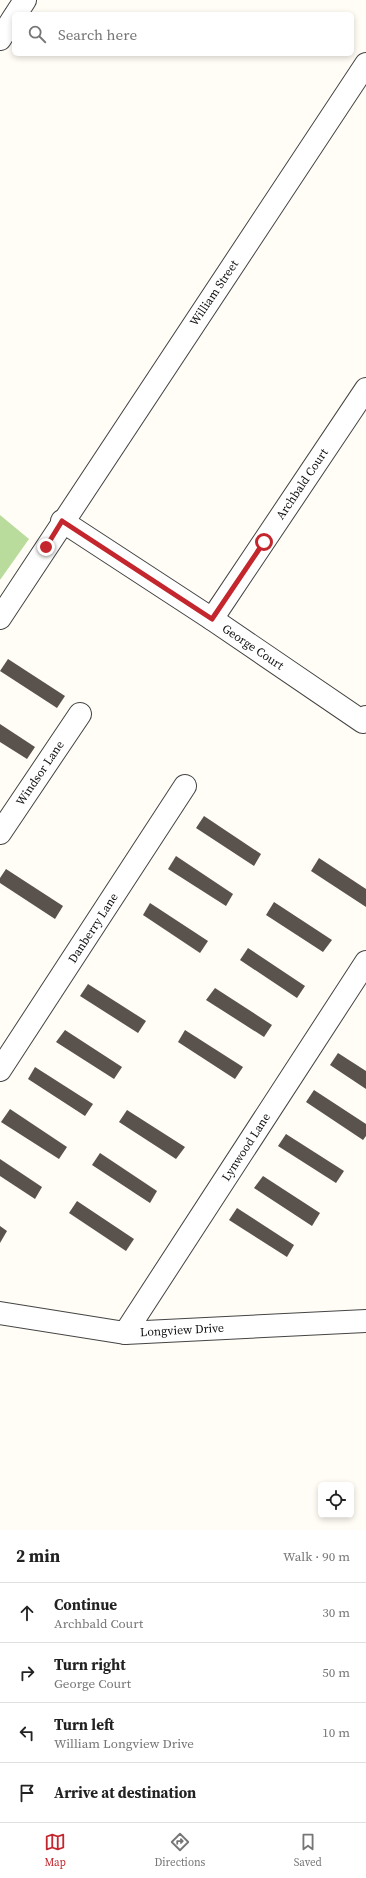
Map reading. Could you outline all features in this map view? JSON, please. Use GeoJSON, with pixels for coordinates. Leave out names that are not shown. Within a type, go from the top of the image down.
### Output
{"type":"FeatureCollection","features":[{"type":"Feature","properties":{"kind":"street"},"geometry":{"type":"LineString","coordinates":[[17,12],[25,0]]}},
{"type":"Feature","properties":{"kind":"street"},"geometry":{"type":"LineString","coordinates":[[0,39],[12,20]]}},
{"type":"Feature","properties":{"kind":"street","name":"William Street"},"geometry":{"type":"LineString","coordinates":[[0,618],[62,521],[366,64]]}},
{"type":"Feature","properties":{"kind":"street","name":"Archbald Court"},"geometry":{"type":"LineString","coordinates":[[212,619],[366,389]]}},
{"type":"Feature","properties":{"kind":"street","name":"George Court"},"geometry":{"type":"LineString","coordinates":[[62,521],[364,719]]}},
{"type":"Feature","properties":{"kind":"street","name":"Windsor Lane"},"geometry":{"type":"LineString","coordinates":[[0,833],[80,714]]}},
{"type":"Feature","properties":{"kind":"street","name":"Danberry Lane"},"geometry":{"type":"LineString","coordinates":[[0,1070],[185,786]]}},
{"type":"Feature","properties":{"kind":"street","name":"Lynwood Lane"},"geometry":{"type":"LineString","coordinates":[[125,1333],[366,962]]}},
{"type":"Feature","properties":{"kind":"street","name":"Longview Drive"},"geometry":{"type":"LineString","coordinates":[[0,1312],[125,1333],[366,1321]]}},
{"type":"Feature","properties":{"kind":"green space"},"geometry":{"type":"Polygon","coordinates":[[[0,515],[29,539],[0,580],[0,515]]]}},
{"type":"Feature","properties":{"kind":"building"},"geometry":{"type":"Polygon","coordinates":[[[8,659],[65,696],[57,708],[0,671],[8,659]]]}},
{"type":"Feature","properties":{"kind":"building"},"geometry":{"type":"Polygon","coordinates":[[[0,724],[35,747],[27,759],[0,742],[0,724]]]}},
{"type":"Feature","properties":{"kind":"building"},"geometry":{"type":"Polygon","coordinates":[[[204,816],[261,854],[254,866],[196,828],[204,816]]]}},
{"type":"Feature","properties":{"kind":"building"},"geometry":{"type":"Polygon","coordinates":[[[176,856],[233,894],[226,906],[168,869],[176,856]]]}},
{"type":"Feature","properties":{"kind":"building"},"geometry":{"type":"Polygon","coordinates":[[[319,858],[366,889],[366,907],[311,871],[319,858]]]}},
{"type":"Feature","properties":{"kind":"building"},"geometry":{"type":"Polygon","coordinates":[[[6,869],[63,906],[55,919],[0,883],[0,878],[6,869]]]}},
{"type":"Feature","properties":{"kind":"building"},"geometry":{"type":"Polygon","coordinates":[[[274,902],[332,940],[323,952],[266,915],[274,902]]]}},
{"type":"Feature","properties":{"kind":"building"},"geometry":{"type":"Polygon","coordinates":[[[150,903],[208,941],[200,953],[143,915],[150,903]]]}},
{"type":"Feature","properties":{"kind":"building"},"geometry":{"type":"Polygon","coordinates":[[[248,948],[305,986],[297,998],[240,960],[248,948]]]}},
{"type":"Feature","properties":{"kind":"building"},"geometry":{"type":"Polygon","coordinates":[[[88,984],[146,1021],[138,1033],[80,996],[88,984]]]}},
{"type":"Feature","properties":{"kind":"building"},"geometry":{"type":"Polygon","coordinates":[[[215,988],[272,1025],[264,1037],[206,1000],[215,988]]]}},
{"type":"Feature","properties":{"kind":"building"},"geometry":{"type":"Polygon","coordinates":[[[65,1030],[122,1067],[114,1079],[56,1042],[65,1030]]]}},
{"type":"Feature","properties":{"kind":"building"},"geometry":{"type":"Polygon","coordinates":[[[185,1030],[243,1067],[235,1079],[178,1042],[185,1030]]]}},
{"type":"Feature","properties":{"kind":"building"},"geometry":{"type":"Polygon","coordinates":[[[338,1053],[366,1071],[366,1089],[330,1065],[338,1053]]]}},
{"type":"Feature","properties":{"kind":"building"},"geometry":{"type":"Polygon","coordinates":[[[35,1067],[93,1104],[85,1116],[28,1079],[35,1067]]]}},
{"type":"Feature","properties":{"kind":"building"},"geometry":{"type":"Polygon","coordinates":[[[314,1090],[366,1124],[366,1136],[363,1140],[306,1102],[314,1090]]]}},
{"type":"Feature","properties":{"kind":"building"},"geometry":{"type":"Polygon","coordinates":[[[10,1109],[67,1147],[59,1159],[1,1122],[10,1109]]]}},
{"type":"Feature","properties":{"kind":"building"},"geometry":{"type":"Polygon","coordinates":[[[127,1110],[185,1147],[176,1159],[119,1122],[127,1110]]]}},
{"type":"Feature","properties":{"kind":"building"},"geometry":{"type":"Polygon","coordinates":[[[286,1134],[344,1171],[336,1183],[278,1146],[286,1134]]]}},
{"type":"Feature","properties":{"kind":"building"},"geometry":{"type":"Polygon","coordinates":[[[100,1153],[157,1191],[150,1203],[92,1165],[100,1153]]]}},
{"type":"Feature","properties":{"kind":"building"},"geometry":{"type":"Polygon","coordinates":[[[0,1159],[42,1187],[35,1199],[0,1176],[0,1159]]]}},
{"type":"Feature","properties":{"kind":"building"},"geometry":{"type":"Polygon","coordinates":[[[263,1176],[320,1213],[312,1226],[254,1188],[263,1176]]]}},
{"type":"Feature","properties":{"kind":"building"},"geometry":{"type":"Polygon","coordinates":[[[77,1201],[134,1239],[126,1251],[69,1213],[77,1201]]]}},
{"type":"Feature","properties":{"kind":"building"},"geometry":{"type":"Polygon","coordinates":[[[237,1208],[294,1245],[287,1257],[229,1220],[237,1208]]]}},
{"type":"Feature","properties":{"kind":"building"},"geometry":{"type":"Polygon","coordinates":[[[0,1226],[7,1231],[0,1243],[0,1226]]]}},
{"type":"Feature","properties":{"kind":"route"},"geometry":{"type":"LineString","coordinates":[[46,547],[62,521],[212,619],[264,542]]}}]}
